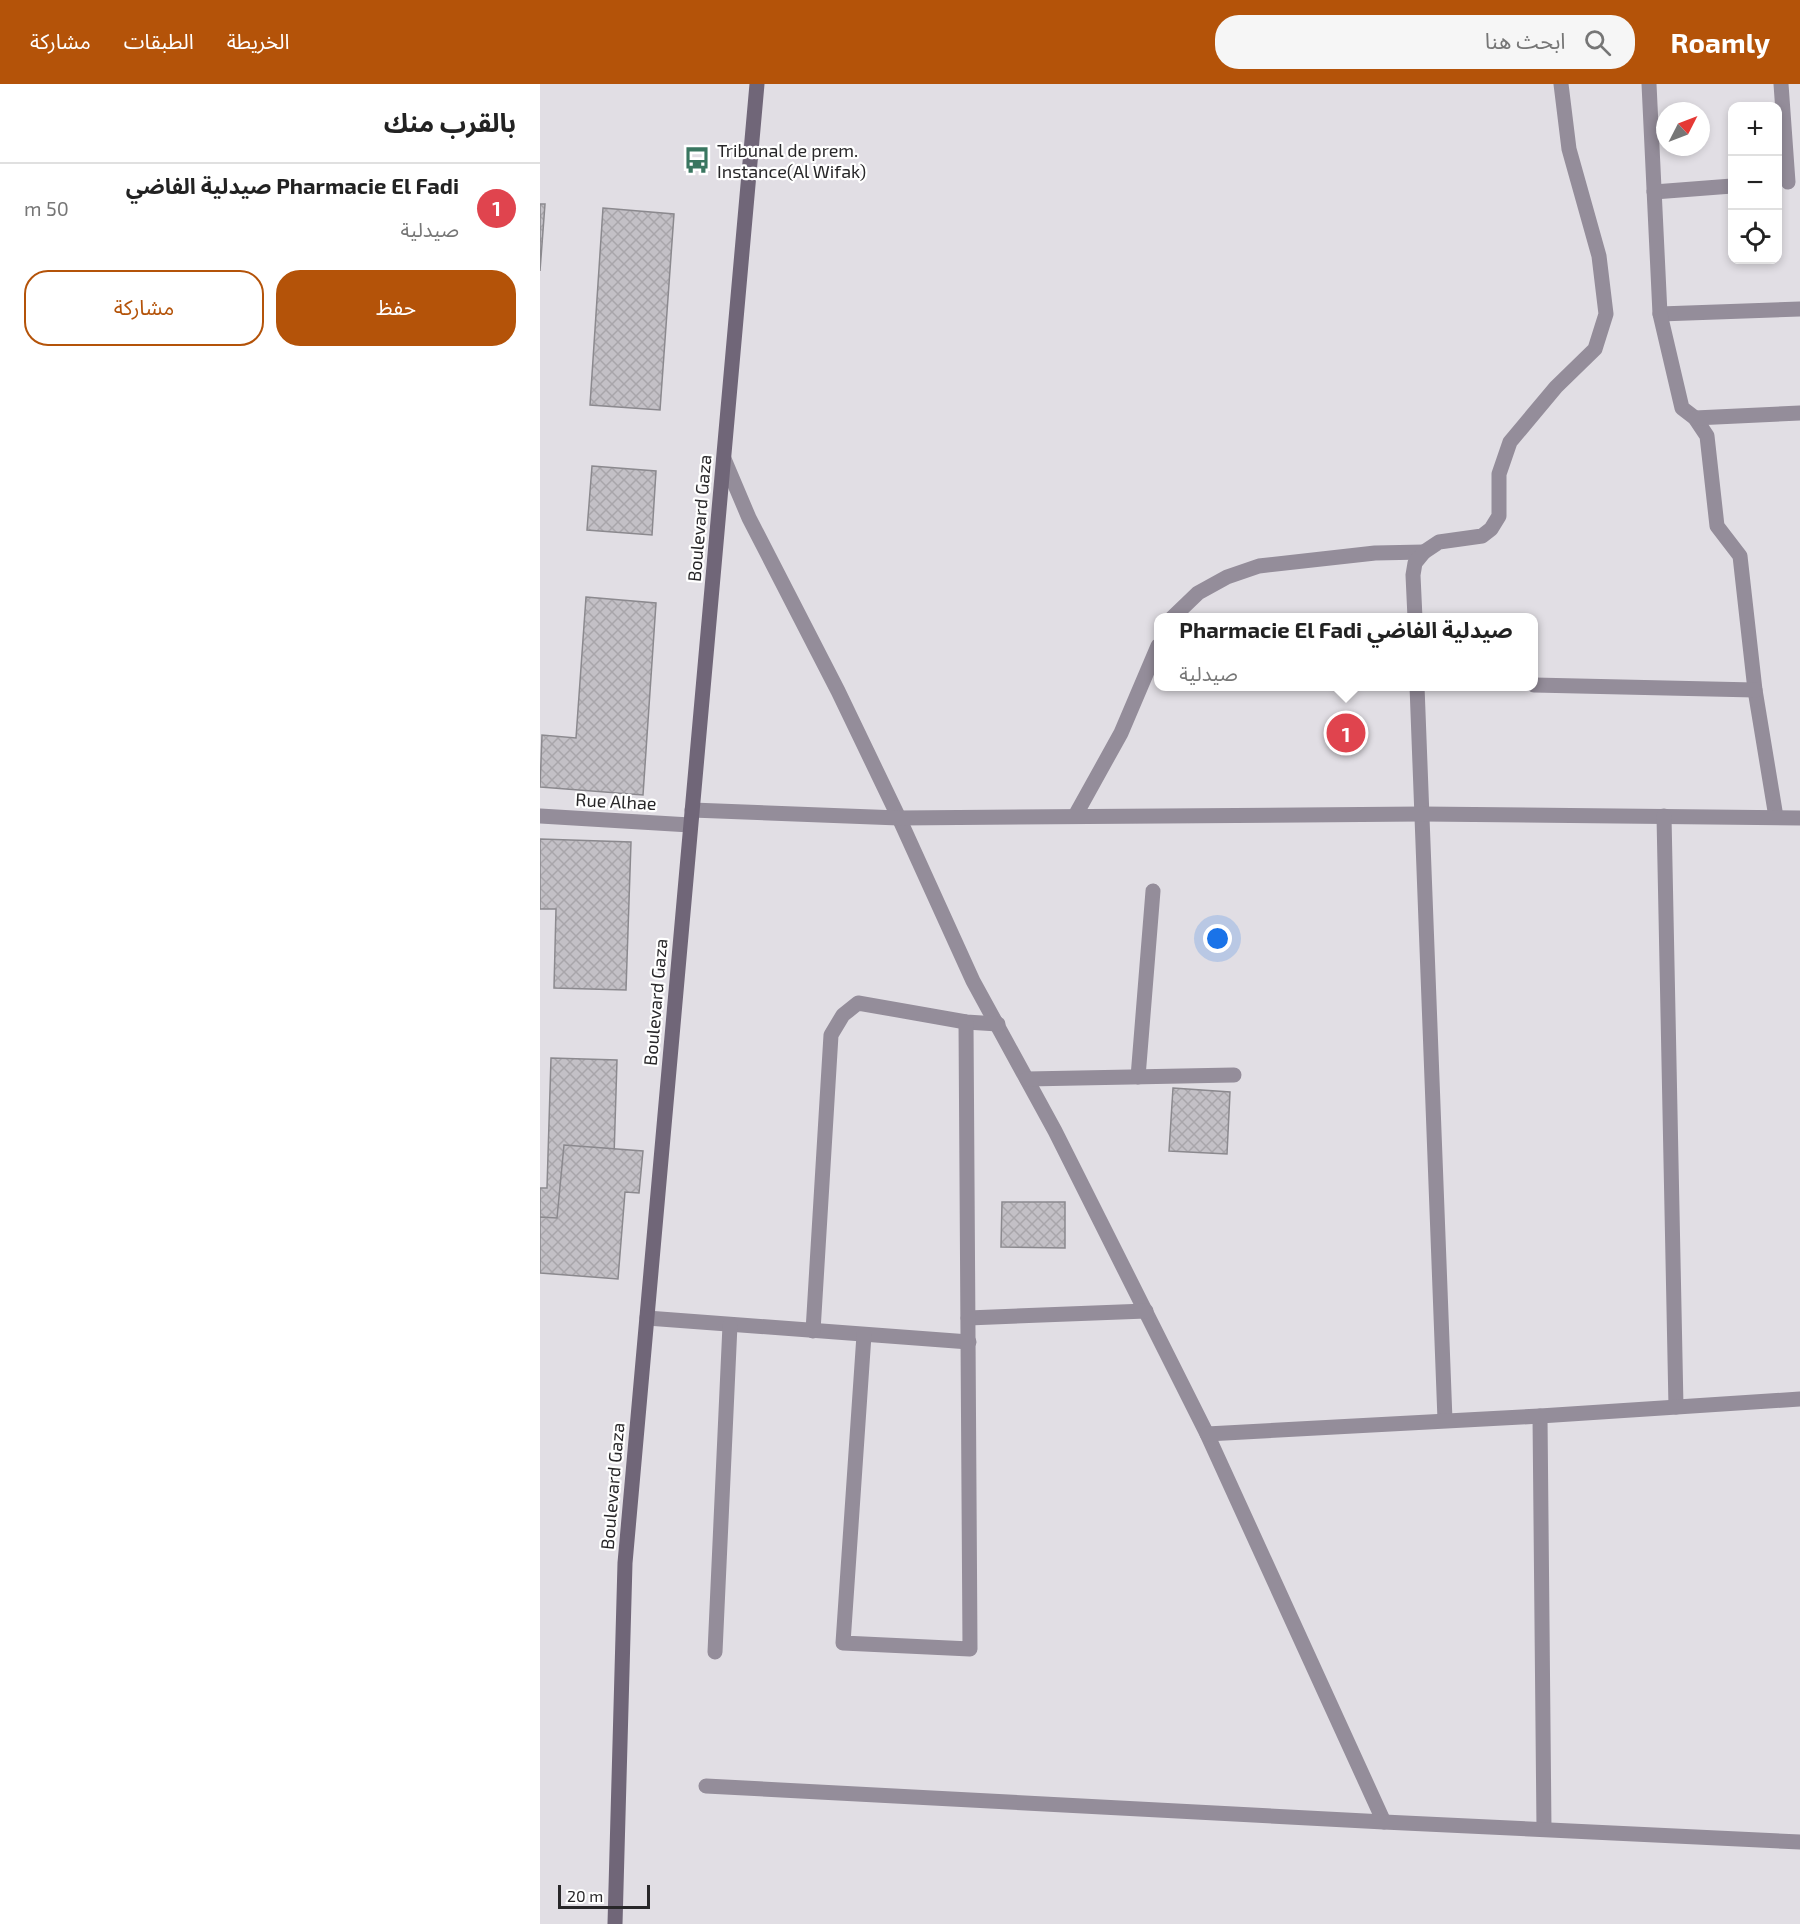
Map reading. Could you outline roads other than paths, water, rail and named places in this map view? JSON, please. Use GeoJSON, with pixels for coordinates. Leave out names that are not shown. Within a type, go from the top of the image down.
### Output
{"type":"FeatureCollection","features":[{"type":"Feature","properties":{"kind":"main road","name":"Boulevard Gaza"},"geometry":{"type":"LineString","coordinates":[[615,1924],[625,1563],[757,84]]}},
{"type":"Feature","properties":{"kind":"street"},"geometry":{"type":"LineString","coordinates":[[1415,613],[1413,575],[1415,563],[1424,552],[1439,542],[1482,536],[1491,529],[1499,516],[1499,474],[1510,442],[1556,387],[1595,349],[1606,314],[1599,256],[1569,149],[1562,84]]}},
{"type":"Feature","properties":{"kind":"street"},"geometry":{"type":"LineString","coordinates":[[1649,84],[1660,314],[1682,408],[1695,418],[1707,435],[1717,526],[1740,556],[1755,690],[1776,817]]}},
{"type":"Feature","properties":{"kind":"street"},"geometry":{"type":"LineString","coordinates":[[1781,84],[1789,182]]}},
{"type":"Feature","properties":{"kind":"street"},"geometry":{"type":"LineString","coordinates":[[1654,192],[1728,186]]}},
{"type":"Feature","properties":{"kind":"street"},"geometry":{"type":"LineString","coordinates":[[1660,314],[1800,309]]}},
{"type":"Feature","properties":{"kind":"street"},"geometry":{"type":"LineString","coordinates":[[1695,418],[1800,413]]}},
{"type":"Feature","properties":{"kind":"street"},"geometry":{"type":"LineString","coordinates":[[724,459],[749,518],[838,691],[899,818],[973,981],[1027,1079],[1207,1434],[1384,1822]]}},
{"type":"Feature","properties":{"kind":"street"},"geometry":{"type":"LineString","coordinates":[[1177,613],[1198,593],[1227,577],[1259,566],[1375,553],[1424,552]]}},
{"type":"Feature","properties":{"kind":"street"},"geometry":{"type":"LineString","coordinates":[[1075,816],[1121,733],[1154,655]]}},
{"type":"Feature","properties":{"kind":"street"},"geometry":{"type":"LineString","coordinates":[[1538,685],[1755,690]]}},
{"type":"Feature","properties":{"kind":"street"},"geometry":{"type":"LineString","coordinates":[[1417,691],[1445,1420]]}},
{"type":"Feature","properties":{"kind":"street","name":"Rue Alhae"},"geometry":{"type":"LineString","coordinates":[[540,816],[899,818],[1422,813],[1800,818]]}},
{"type":"Feature","properties":{"kind":"street"},"geometry":{"type":"LineString","coordinates":[[1664,816],[1676,1407]]}},
{"type":"Feature","properties":{"kind":"street"},"geometry":{"type":"LineString","coordinates":[[1138,1077],[1153,891]]}},
{"type":"Feature","properties":{"kind":"street"},"geometry":{"type":"LineString","coordinates":[[813,1331],[831,1035],[843,1015],[858,1003],[966,1022],[998,1023]]}},
{"type":"Feature","properties":{"kind":"street"},"geometry":{"type":"LineString","coordinates":[[864,1335],[843,1643],[970,1649],[966,1022]]}},
{"type":"Feature","properties":{"kind":"street"},"geometry":{"type":"LineString","coordinates":[[1027,1079],[1234,1075]]}},
{"type":"Feature","properties":{"kind":"street"},"geometry":{"type":"LineString","coordinates":[[969,1318],[1146,1311]]}},
{"type":"Feature","properties":{"kind":"street"},"geometry":{"type":"LineString","coordinates":[[647,1318],[969,1342]]}},
{"type":"Feature","properties":{"kind":"street"},"geometry":{"type":"LineString","coordinates":[[715,1652],[730,1325]]}},
{"type":"Feature","properties":{"kind":"street"},"geometry":{"type":"LineString","coordinates":[[1207,1434],[1800,1399]]}},
{"type":"Feature","properties":{"kind":"street"},"geometry":{"type":"LineString","coordinates":[[1540,1416],[1544,1829]]}},
{"type":"Feature","properties":{"kind":"street"},"geometry":{"type":"LineString","coordinates":[[706,1786],[1800,1842]]}},
{"type":"Feature","properties":{"kind":"place","name":"Tribunal de prem. Instance(Al Wifak)"},"geometry":{"type":"Point","coordinates":[697,160]}},
{"type":"Feature","properties":{"kind":"place","name":"Pharmacie El Fadi صيدلية الفاضي"},"geometry":{"type":"Point","coordinates":[1346,733]}}]}
